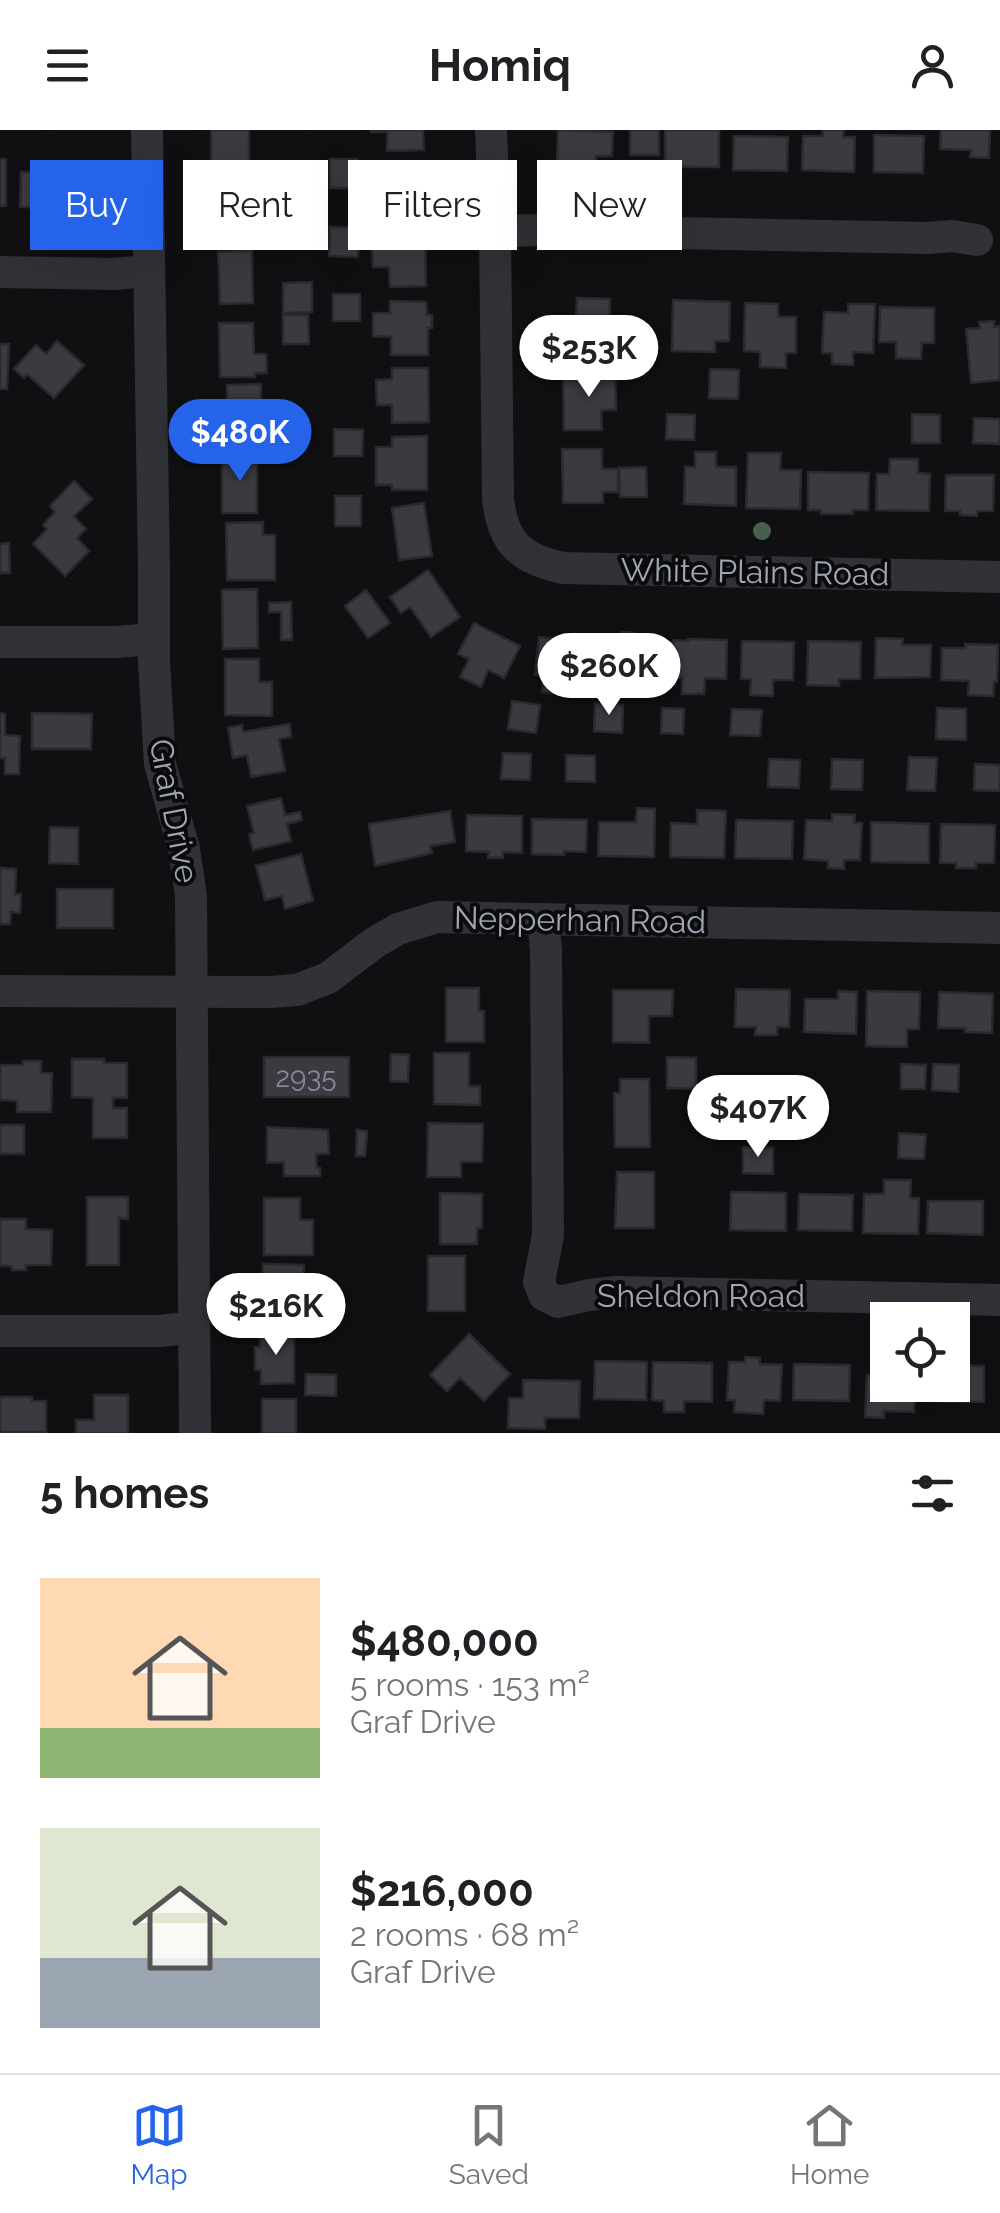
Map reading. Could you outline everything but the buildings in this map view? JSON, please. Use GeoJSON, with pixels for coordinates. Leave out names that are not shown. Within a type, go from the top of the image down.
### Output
{"type":"FeatureCollection","features":[{"type":"Feature","properties":{"kind":"street","name":"Graf Drive"},"geometry":{"type":"LineString","coordinates":[[147,130],[154,639],[160,764],[184,849],[191,896],[195,1433]]}},
{"type":"Feature","properties":{"kind":"street"},"geometry":{"type":"LineString","coordinates":[[491,130],[492,160]]}},
{"type":"Feature","properties":{"kind":"street"},"geometry":{"type":"LineString","coordinates":[[517,232],[952,236],[977,240]]}},
{"type":"Feature","properties":{"kind":"street","name":"White Plains Road"},"geometry":{"type":"LineString","coordinates":[[494,250],[500,518],[515,546],[540,563],[564,568],[1000,577]]}},
{"type":"Feature","properties":{"kind":"street"},"geometry":{"type":"LineString","coordinates":[[0,272],[148,271]]}},
{"type":"Feature","properties":{"kind":"street"},"geometry":{"type":"LineString","coordinates":[[0,642],[154,639]]}},
{"type":"Feature","properties":{"kind":"street","name":"Nepperhan Road"},"geometry":{"type":"LineString","coordinates":[[0,991],[271,992],[310,986],[328,978],[398,929],[437,917],[1000,928]]}},
{"type":"Feature","properties":{"kind":"street","name":"Sheldon Road"},"geometry":{"type":"LineString","coordinates":[[543,919],[548,1234],[539,1282],[544,1295],[558,1302],[616,1292],[1000,1300]]}},
{"type":"Feature","properties":{"kind":"street"},"geometry":{"type":"LineString","coordinates":[[0,1331],[160,1331],[194,1326]]}}]}
